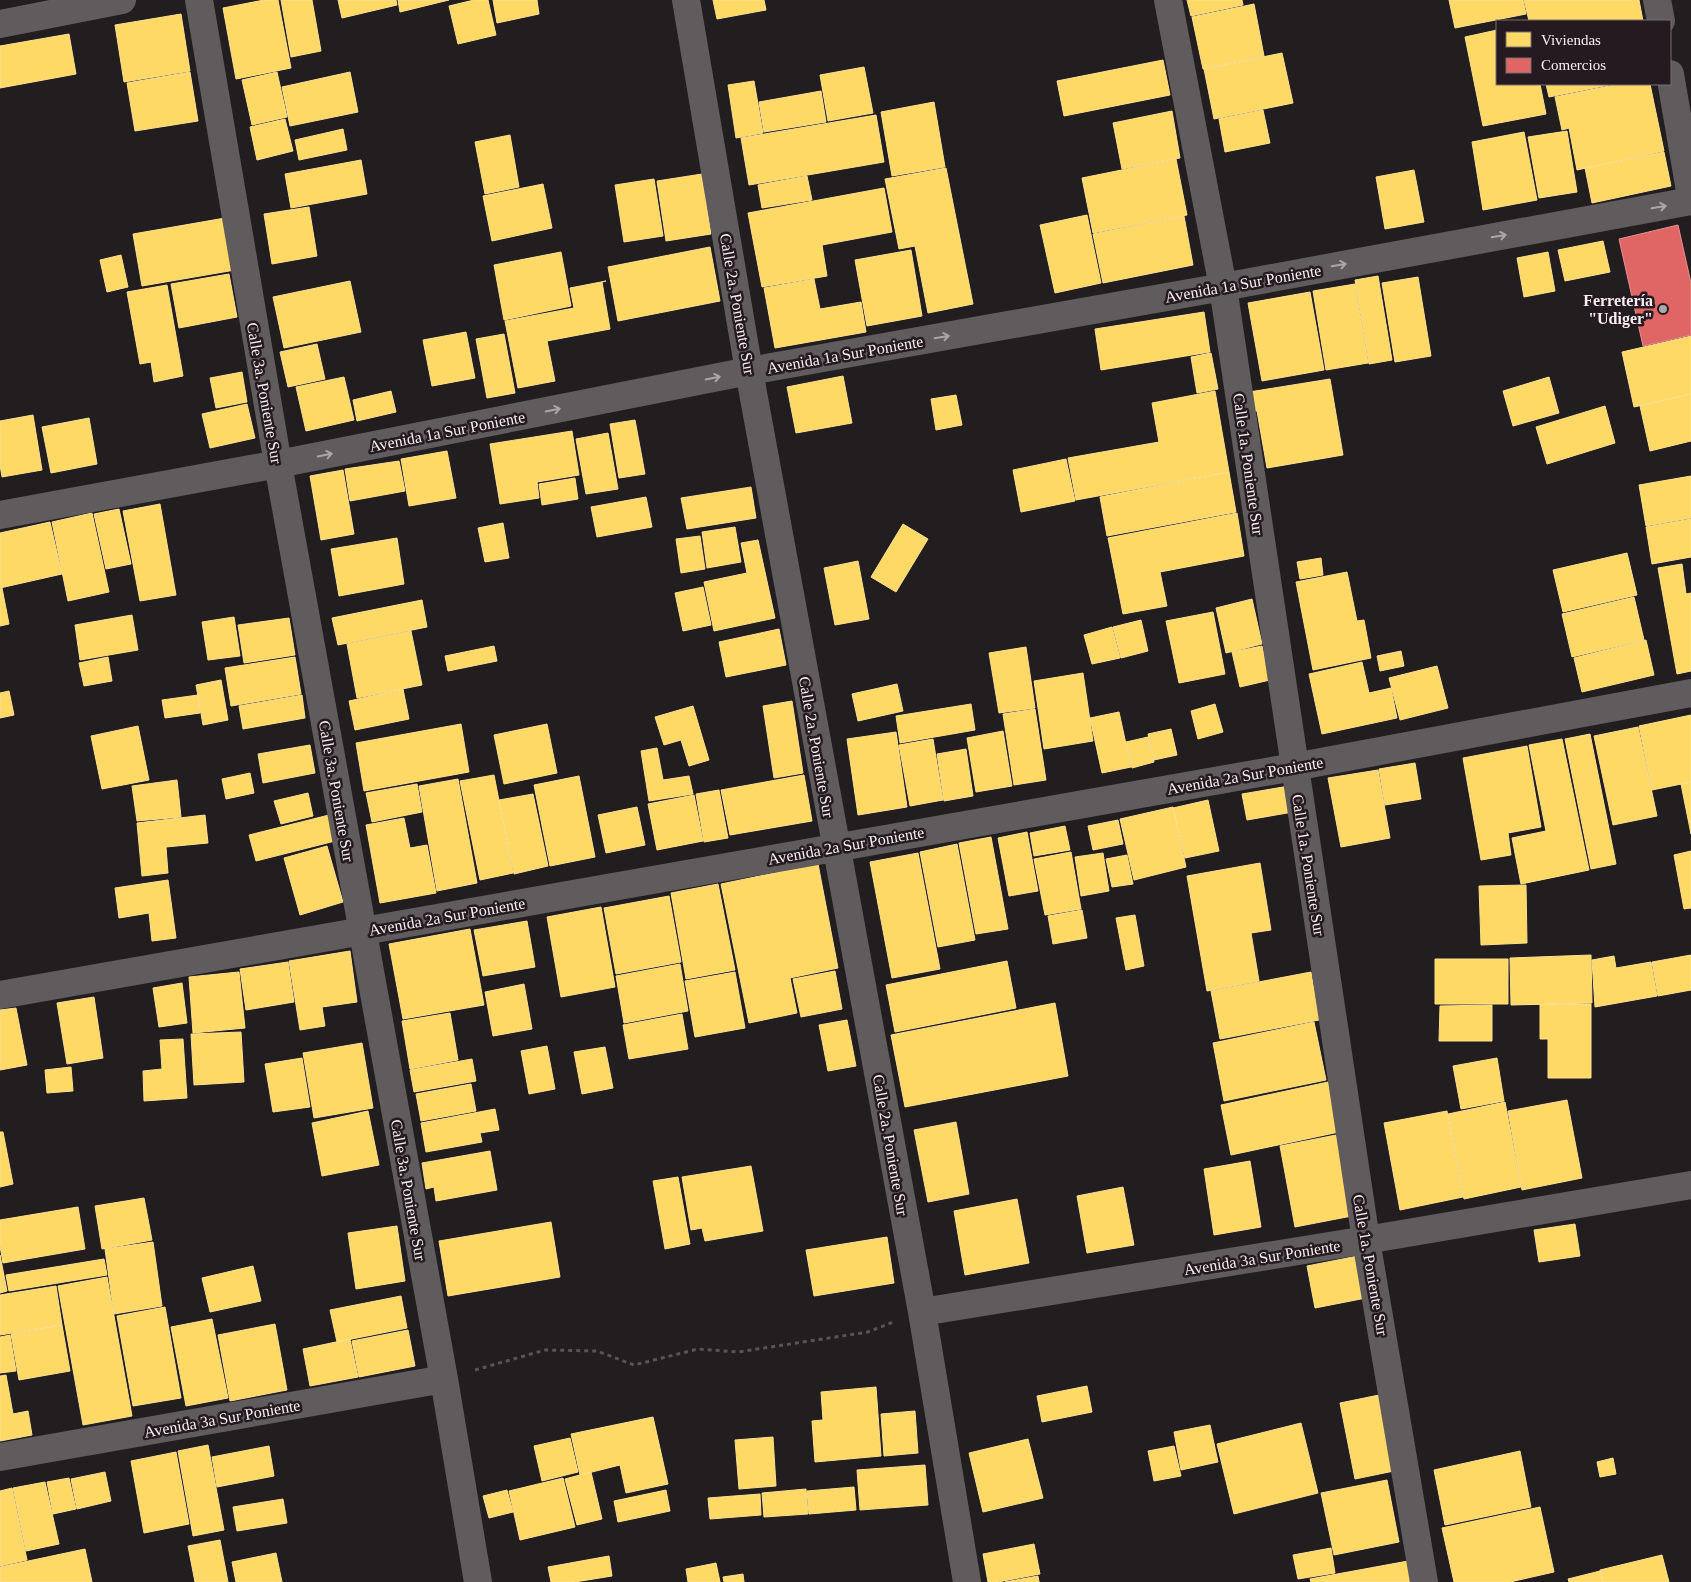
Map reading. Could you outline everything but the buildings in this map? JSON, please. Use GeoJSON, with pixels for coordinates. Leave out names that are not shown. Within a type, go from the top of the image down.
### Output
{"type":"FeatureCollection","features":[{"type":"Feature","properties":{"kind":"street"},"geometry":{"type":"LineString","coordinates":[[0,24],[122,0]]}},
{"type":"Feature","properties":{"kind":"street","name":"Calle 3a. Poniente Sur"},"geometry":{"type":"LineString","coordinates":[[199,0],[278,464],[444,1379],[478,1582]]}},
{"type":"Feature","properties":{"kind":"street","name":"Calle 2a. Poniente Sur"},"geometry":{"type":"LineString","coordinates":[[686,0],[749,371],[922,1312],[967,1582]]}},
{"type":"Feature","properties":{"kind":"street","name":"Calle 1a. Poniente Sur"},"geometry":{"type":"LineString","coordinates":[[1168,0],[1223,287],[1366,1240],[1424,1582]]}},
{"type":"Feature","properties":{"kind":"street"},"geometry":{"type":"LineString","coordinates":[[1657,0],[1661,20]]}},
{"type":"Feature","properties":{"kind":"street"},"geometry":{"type":"LineString","coordinates":[[1671,80],[1691,199]]}},
{"type":"Feature","properties":{"kind":"street","name":"Avenida 1a Sur Poniente"},"geometry":{"type":"LineString","coordinates":[[0,515],[278,464],[749,371],[1223,287],[1691,199]]}},
{"type":"Feature","properties":{"kind":"street","name":"Avenida 2a Sur Poniente"},"geometry":{"type":"LineString","coordinates":[[0,995],[1294,767],[1691,693]]}},
{"type":"Feature","properties":{"kind":"street","name":"Avenida 3a Sur Poniente"},"geometry":{"type":"LineString","coordinates":[[922,1312],[1691,1185]]}},
{"type":"Feature","properties":{"kind":"street","name":"Avenida 3a Sur Poniente"},"geometry":{"type":"LineString","coordinates":[[0,1457],[444,1379]]}},
{"type":"Feature","properties":{"kind":"path"},"geometry":{"type":"LineString","coordinates":[[444,1379],[545,1350],[597,1351],[634,1365],[698,1349],[738,1352],[868,1332],[922,1312]]}},
{"type":"Feature","properties":{"kind":"place","name":"Ferretería \"Udiger\""},"geometry":{"type":"Point","coordinates":[1663,309]}}]}
